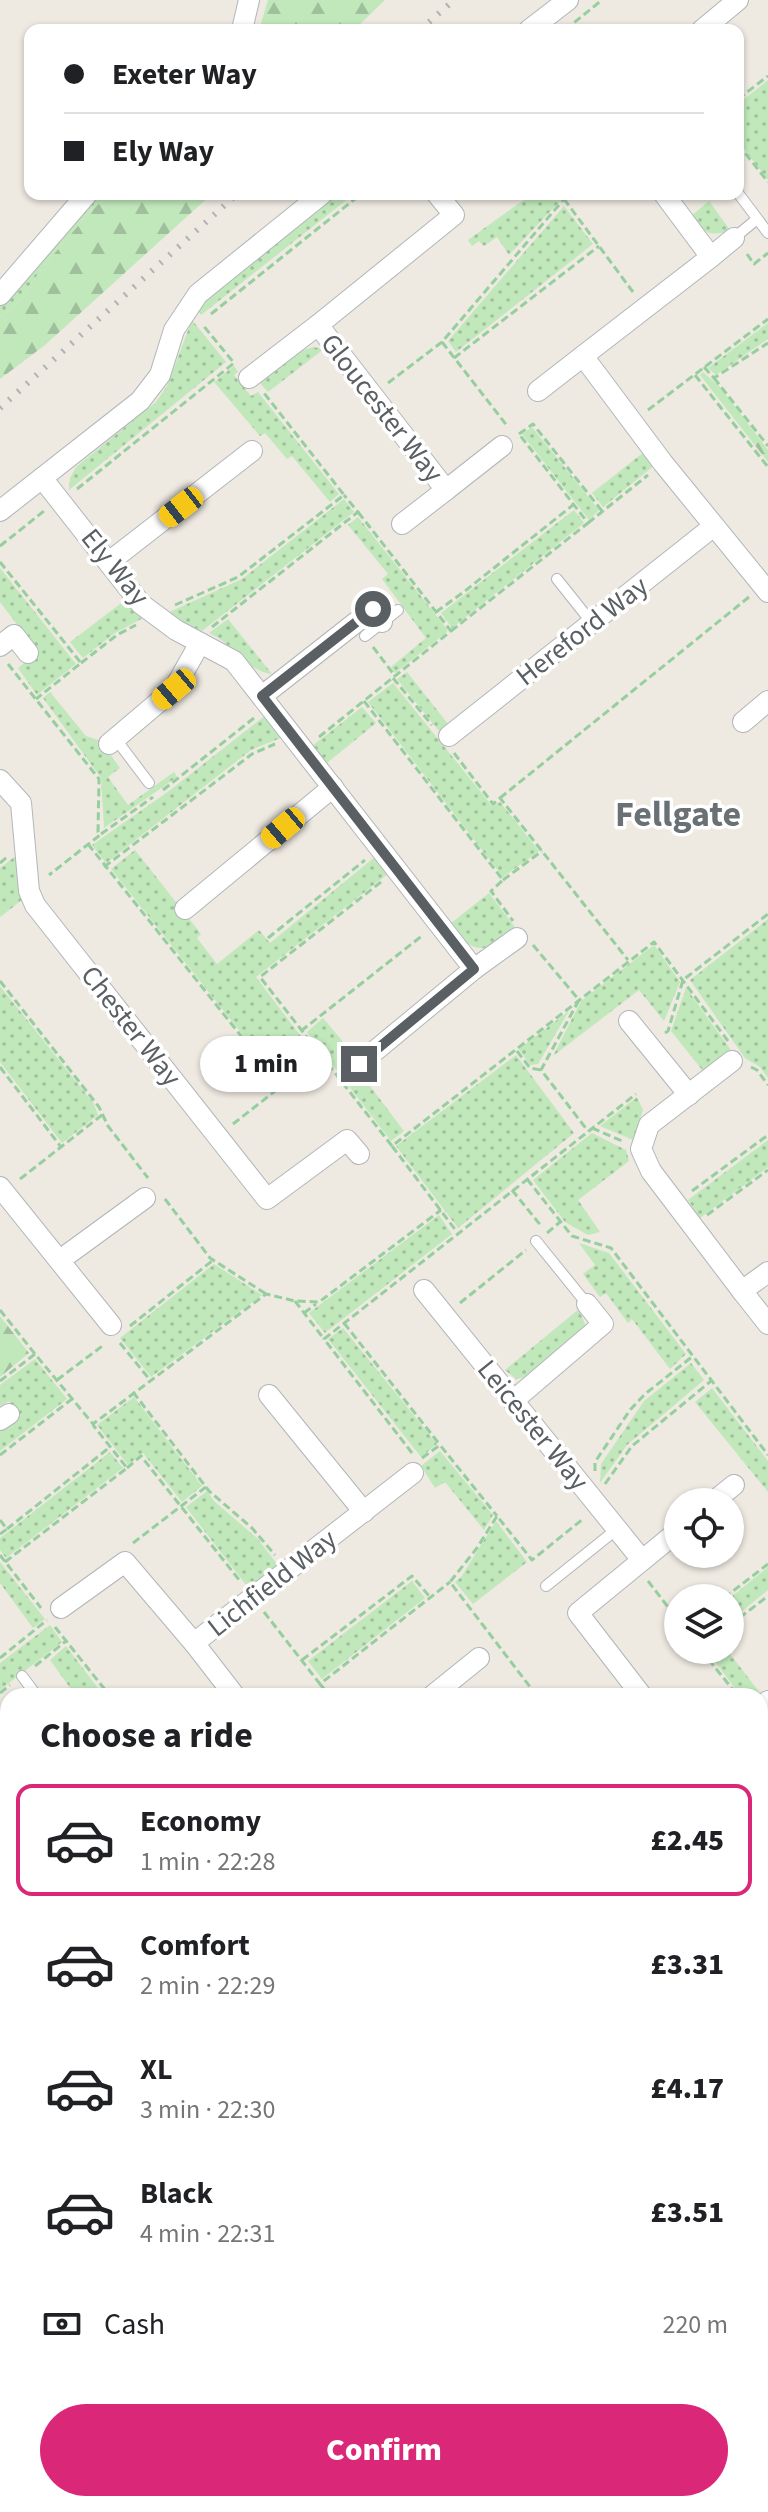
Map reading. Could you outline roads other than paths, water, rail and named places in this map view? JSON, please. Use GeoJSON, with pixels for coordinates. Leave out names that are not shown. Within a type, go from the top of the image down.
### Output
{"type":"FeatureCollection","features":[{"type":"Feature","properties":{"kind":"street"},"geometry":{"type":"LineString","coordinates":[[243,24],[249,0]]}},
{"type":"Feature","properties":{"kind":"street"},"geometry":{"type":"LineString","coordinates":[[537,24],[568,0]]}},
{"type":"Feature","properties":{"kind":"street"},"geometry":{"type":"LineString","coordinates":[[709,24],[738,0]]}},
{"type":"Feature","properties":{"kind":"street"},"geometry":{"type":"LineString","coordinates":[[0,295],[82,200]]}},
{"type":"Feature","properties":{"kind":"street"},"geometry":{"type":"LineString","coordinates":[[0,511],[140,401],[160,375],[174,330],[198,294],[315,200]]}},
{"type":"Feature","properties":{"kind":"street","name":"Gloucester Way"},"geometry":{"type":"LineString","coordinates":[[249,377],[454,215],[442,200]]}},
{"type":"Feature","properties":{"kind":"street"},"geometry":{"type":"LineString","coordinates":[[668,200],[711,257]]}},
{"type":"Feature","properties":{"kind":"street"},"geometry":{"type":"LineString","coordinates":[[538,391],[734,238]]}},
{"type":"Feature","properties":{"kind":"street","name":"Gloucester Way"},"geometry":{"type":"LineString","coordinates":[[318,325],[446,490]]}},
{"type":"Feature","properties":{"kind":"street"},"geometry":{"type":"LineString","coordinates":[[583,356],[714,526],[760,593]]}},
{"type":"Feature","properties":{"kind":"street","name":"Gloucester Way"},"geometry":{"type":"LineString","coordinates":[[402,524],[502,446]]}},
{"type":"Feature","properties":{"kind":"street"},"geometry":{"type":"LineString","coordinates":[[109,562],[252,451]]}},
{"type":"Feature","properties":{"kind":"street","name":"Ely Way"},"geometry":{"type":"LineString","coordinates":[[42,478],[141,604],[176,630],[234,661],[474,969]]}},
{"type":"Feature","properties":{"kind":"street","name":"Hereford Way"},"geometry":{"type":"LineString","coordinates":[[445,739],[714,526]]}},
{"type":"Feature","properties":{"kind":"street"},"geometry":{"type":"LineString","coordinates":[[266,702],[373,609],[390,616]]}},
{"type":"Feature","properties":{"kind":"street"},"geometry":{"type":"LineString","coordinates":[[2,652],[14,635],[28,653]]}},
{"type":"Feature","properties":{"kind":"street"},"geometry":{"type":"LineString","coordinates":[[112,741],[174,689],[200,643]]}},
{"type":"Feature","properties":{"kind":"street"},"geometry":{"type":"LineString","coordinates":[[743,722],[768,701]]}},
{"type":"Feature","properties":{"kind":"street","name":"Chester Way"},"geometry":{"type":"LineString","coordinates":[[0,780],[21,803],[29,891],[35,905],[267,1199],[347,1140],[359,1154]]}},
{"type":"Feature","properties":{"kind":"street"},"geometry":{"type":"LineString","coordinates":[[185,909],[333,787]]}},
{"type":"Feature","properties":{"kind":"street"},"geometry":{"type":"LineString","coordinates":[[359,1064],[474,969],[521,935]]}},
{"type":"Feature","properties":{"kind":"street"},"geometry":{"type":"LineString","coordinates":[[629,1021],[689,1095]]}},
{"type":"Feature","properties":{"kind":"street"},"geometry":{"type":"LineString","coordinates":[[736,1058],[649,1125],[641,1149],[651,1171],[768,1324]]}},
{"type":"Feature","properties":{"kind":"street"},"geometry":{"type":"LineString","coordinates":[[2,1189],[113,1331]]}},
{"type":"Feature","properties":{"kind":"street"},"geometry":{"type":"LineString","coordinates":[[60,1260],[152,1191]]}},
{"type":"Feature","properties":{"kind":"street"},"geometry":{"type":"LineString","coordinates":[[742,1291],[768,1272]]}},
{"type":"Feature","properties":{"kind":"street","name":"Leicester Way"},"geometry":{"type":"LineString","coordinates":[[425,1282],[513,1401],[597,1499],[639,1563]]}},
{"type":"Feature","properties":{"kind":"street"},"geometry":{"type":"LineString","coordinates":[[513,1401],[603,1324],[587,1304]]}},
{"type":"Feature","properties":{"kind":"street","name":"Lichfield Way"},"geometry":{"type":"LineString","coordinates":[[269,1395],[364,1512]]}},
{"type":"Feature","properties":{"kind":"street","name":"Lichfield Way"},"geometry":{"type":"LineString","coordinates":[[229,1688],[194,1643],[413,1473]]}},
{"type":"Feature","properties":{"kind":"street"},"geometry":{"type":"LineString","coordinates":[[730,1488],[734,1485]]}},
{"type":"Feature","properties":{"kind":"street"},"geometry":{"type":"LineString","coordinates":[[636,1688],[578,1613],[664,1542]]}},
{"type":"Feature","properties":{"kind":"street"},"geometry":{"type":"LineString","coordinates":[[61,1608],[125,1562],[194,1643]]}},
{"type":"Feature","properties":{"kind":"street"},"geometry":{"type":"LineString","coordinates":[[442,1688],[479,1658]]}},
{"type":"Feature","properties":{"kind":"lane"},"geometry":{"type":"LineString","coordinates":[[743,200],[768,233]]}},
{"type":"Feature","properties":{"kind":"lane"},"geometry":{"type":"LineString","coordinates":[[734,238],[757,219]]}},
{"type":"Feature","properties":{"kind":"lane"},"geometry":{"type":"LineString","coordinates":[[557,579],[592,623]]}},
{"type":"Feature","properties":{"kind":"lane"},"geometry":{"type":"LineString","coordinates":[[365,636],[390,616]]}},
{"type":"Feature","properties":{"kind":"lane"},"geometry":{"type":"LineString","coordinates":[[112,741],[149,783]]}},
{"type":"Feature","properties":{"kind":"lane"},"geometry":{"type":"LineString","coordinates":[[536,1241],[587,1304]]}},
{"type":"Feature","properties":{"kind":"lane"},"geometry":{"type":"LineString","coordinates":[[546,1586],[617,1529]]}},
{"type":"Feature","properties":{"kind":"lane"},"geometry":{"type":"LineString","coordinates":[[22,1676],[31,1688]]}},
{"type":"Feature","properties":{"kind":"railway"},"geometry":{"type":"LineString","coordinates":[[427,24],[454,0]]}},
{"type":"Feature","properties":{"kind":"railway"},"geometry":{"type":"LineString","coordinates":[[0,408],[230,200]]}},
{"type":"Feature","properties":{"kind":"district","name":"Fellgate"},"geometry":{"type":"Point","coordinates":[678,814]}}]}
